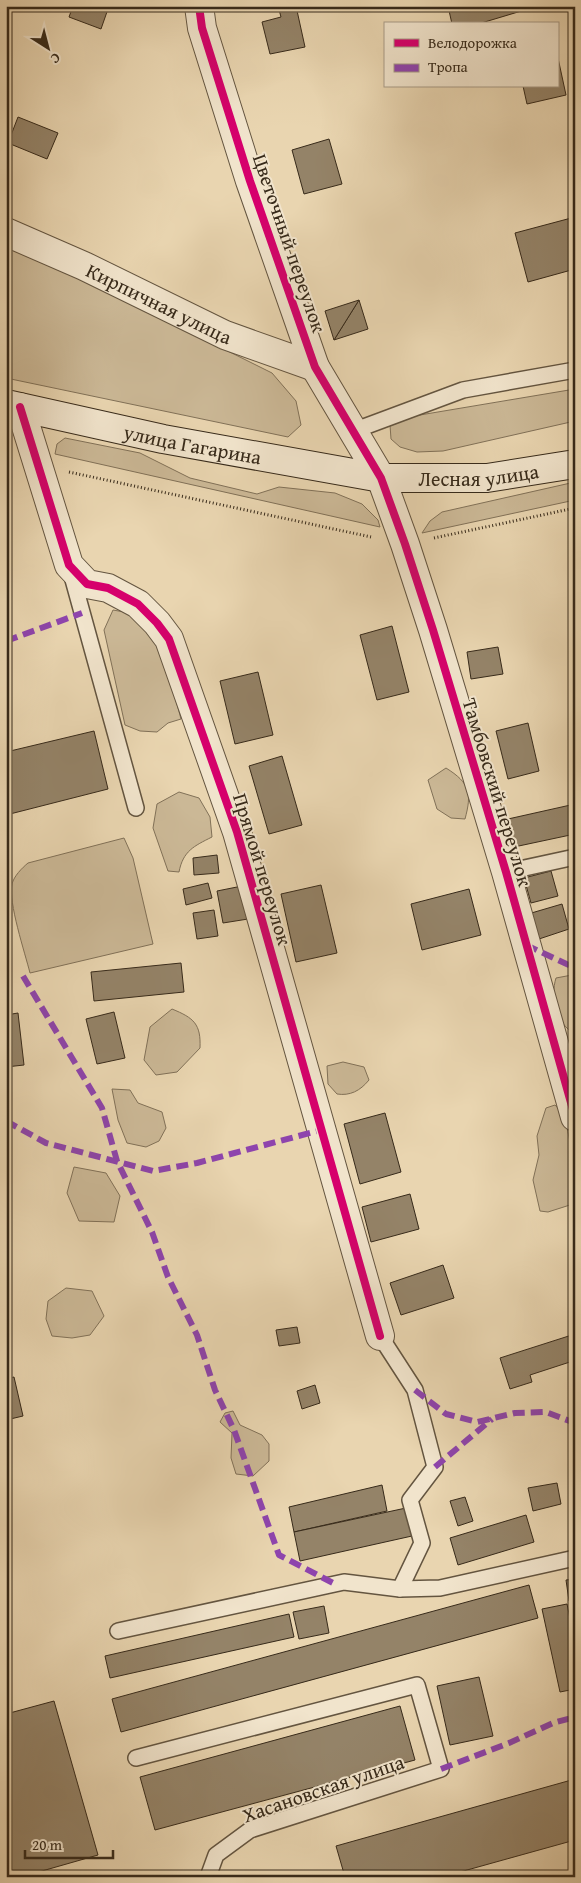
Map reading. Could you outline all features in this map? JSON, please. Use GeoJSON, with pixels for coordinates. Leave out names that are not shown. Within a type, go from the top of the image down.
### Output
{"type":"FeatureCollection","features":[{"type":"Feature","properties":{"kind":"street","name":"Цветочный переулок"},"geometry":{"type":"LineString","coordinates":[[199,6],[202,28],[250,181],[315,367],[381,478]]}},
{"type":"Feature","properties":{"kind":"street","name":"Кирпичная улица"},"geometry":{"type":"LineString","coordinates":[[6,232],[84,266],[224,335],[315,367]]}},
{"type":"Feature","properties":{"kind":"street","name":"Прямой переулок"},"geometry":{"type":"LineString","coordinates":[[13,405],[37,465],[69,565],[87,584],[108,588],[138,604],[157,623],[169,639],[237,832],[380,1336]]}},
{"type":"Feature","properties":{"kind":"street","name":"улица Гагарина"},"geometry":{"type":"LineString","coordinates":[[13,405],[163,439],[381,478]]}},
{"type":"Feature","properties":{"kind":"street","name":"Лесная улица"},"geometry":{"type":"LineString","coordinates":[[381,478],[487,478],[575,464]]}},
{"type":"Feature","properties":{"kind":"street","name":"Тамбовский переулок"},"geometry":{"type":"LineString","coordinates":[[381,478],[433,630],[506,872],[575,1117]]}},
{"type":"Feature","properties":{"kind":"lane"},"geometry":{"type":"LineString","coordinates":[[353,431],[463,390],[575,370]]}},
{"type":"Feature","properties":{"kind":"lane"},"geometry":{"type":"LineString","coordinates":[[69,565],[136,808]]}},
{"type":"Feature","properties":{"kind":"lane"},"geometry":{"type":"LineString","coordinates":[[506,872],[575,857]]}},
{"type":"Feature","properties":{"kind":"lane"},"geometry":{"type":"LineString","coordinates":[[380,1336],[415,1390],[435,1467],[410,1500],[422,1543],[400,1589]]}},
{"type":"Feature","properties":{"kind":"lane"},"geometry":{"type":"LineString","coordinates":[[118,1631],[344,1582],[400,1589],[440,1588],[575,1558]]}},
{"type":"Feature","properties":{"kind":"lane","name":"Хасановская улица"},"geometry":{"type":"LineString","coordinates":[[136,1758],[417,1684],[441,1769],[250,1830],[216,1855],[208,1877]]}},
{"type":"Feature","properties":{"kind":"path"},"geometry":{"type":"LineString","coordinates":[[37,465],[405,544],[575,508]]}},
{"type":"Feature","properties":{"kind":"shaded area"},"geometry":{"type":"Polygon","coordinates":[[[6,245],[59,267],[272,373],[296,401],[301,425],[288,437],[6,378],[6,245]]]}},
{"type":"Feature","properties":{"kind":"shaded area"},"geometry":{"type":"Polygon","coordinates":[[[575,389],[575,421],[443,451],[417,452],[400,447],[391,439],[390,425],[414,416],[575,389]]]}},
{"type":"Feature","properties":{"kind":"shaded area"},"geometry":{"type":"Polygon","coordinates":[[[65,438],[140,453],[190,478],[257,494],[279,487],[335,493],[362,504],[378,520],[380,527],[55,454],[57,444],[65,438]]]}},
{"type":"Feature","properties":{"kind":"shaded area"},"geometry":{"type":"Polygon","coordinates":[[[575,482],[575,500],[422,533],[430,521],[442,512],[575,482]]]}},
{"type":"Feature","properties":{"kind":"shaded area"},"geometry":{"type":"Polygon","coordinates":[[[113,610],[130,613],[151,634],[167,667],[181,719],[168,723],[157,732],[140,731],[125,725],[104,630],[113,610]]]}},
{"type":"Feature","properties":{"kind":"shaded area"},"geometry":{"type":"Polygon","coordinates":[[[446,768],[460,779],[467,789],[468,802],[465,819],[451,818],[437,809],[428,780],[446,768]]]}},
{"type":"Feature","properties":{"kind":"shaded area"},"geometry":{"type":"Polygon","coordinates":[[[179,792],[199,798],[210,817],[212,837],[200,843],[186,854],[179,872],[168,871],[153,828],[157,804],[179,792]]]}},
{"type":"Feature","properties":{"kind":"shaded area"},"geometry":{"type":"Polygon","coordinates":[[[124,838],[133,858],[153,944],[30,973],[12,903],[12,884],[16,875],[28,863],[124,838]]]}},
{"type":"Feature","properties":{"kind":"shaded area"},"geometry":{"type":"Polygon","coordinates":[[[572,975],[575,980],[575,1034],[563,1024],[554,1001],[556,978],[572,975]]]}},
{"type":"Feature","properties":{"kind":"shaded area"},"geometry":{"type":"Polygon","coordinates":[[[172,1009],[195,1023],[199,1033],[200,1048],[177,1072],[156,1075],[144,1060],[150,1027],[172,1009]]]}},
{"type":"Feature","properties":{"kind":"shaded area"},"geometry":{"type":"Polygon","coordinates":[[[343,1062],[364,1067],[369,1080],[354,1092],[337,1094],[328,1084],[327,1066],[343,1062]]]}},
{"type":"Feature","properties":{"kind":"shaded area"},"geometry":{"type":"Polygon","coordinates":[[[112,1089],[130,1090],[138,1103],[162,1112],[166,1128],[159,1141],[146,1147],[127,1143],[118,1120],[112,1089]]]}},
{"type":"Feature","properties":{"kind":"shaded area"},"geometry":{"type":"Polygon","coordinates":[[[555,1105],[566,1123],[575,1154],[575,1206],[573,1204],[548,1212],[540,1211],[533,1180],[539,1155],[537,1136],[546,1108],[555,1105]]]}},
{"type":"Feature","properties":{"kind":"shaded area"},"geometry":{"type":"Polygon","coordinates":[[[74,1167],[106,1173],[120,1196],[114,1222],[79,1221],[67,1193],[74,1167]]]}},
{"type":"Feature","properties":{"kind":"shaded area"},"geometry":{"type":"Polygon","coordinates":[[[66,1288],[92,1291],[104,1316],[90,1335],[72,1338],[52,1336],[46,1319],[48,1301],[66,1288]]]}},
{"type":"Feature","properties":{"kind":"shaded area"},"geometry":{"type":"Polygon","coordinates":[[[233,1411],[240,1425],[262,1435],[269,1444],[269,1461],[253,1476],[236,1474],[231,1458],[232,1433],[220,1422],[225,1413],[233,1411]]]}},
{"type":"Feature","properties":{"kind":"building"},"geometry":{"type":"Polygon","coordinates":[[[73,6],[109,6],[101,29],[69,17],[73,6]]]}},
{"type":"Feature","properties":{"kind":"building"},"geometry":{"type":"Polygon","coordinates":[[[278,6],[296,6],[305,47],[270,54],[262,22],[281,17],[278,6]]]}},
{"type":"Feature","properties":{"kind":"building"},"geometry":{"type":"Polygon","coordinates":[[[448,6],[527,6],[528,9],[485,22],[452,22],[448,6]]]}},
{"type":"Feature","properties":{"kind":"building"},"geometry":{"type":"Polygon","coordinates":[[[558,58],[566,95],[527,104],[523,88],[558,88],[558,58]]]}},
{"type":"Feature","properties":{"kind":"building"},"geometry":{"type":"Polygon","coordinates":[[[18,117],[58,133],[47,159],[8,143],[18,117]]]}},
{"type":"Feature","properties":{"kind":"building"},"geometry":{"type":"Polygon","coordinates":[[[329,139],[342,184],[304,194],[292,150],[329,139]]]}},
{"type":"Feature","properties":{"kind":"building"},"geometry":{"type":"Polygon","coordinates":[[[575,217],[575,269],[528,282],[515,233],[575,217]]]}},
{"type":"Feature","properties":{"kind":"building"},"geometry":{"type":"Polygon","coordinates":[[[359,300],[368,329],[334,340],[359,300]]]}},
{"type":"Feature","properties":{"kind":"building"},"geometry":{"type":"Polygon","coordinates":[[[359,300],[334,340],[325,311],[359,300]]]}},
{"type":"Feature","properties":{"kind":"building"},"geometry":{"type":"Polygon","coordinates":[[[392,626],[409,692],[377,700],[360,635],[392,626]]]}},
{"type":"Feature","properties":{"kind":"building"},"geometry":{"type":"Polygon","coordinates":[[[498,647],[503,674],[471,679],[467,652],[498,647]]]}},
{"type":"Feature","properties":{"kind":"building"},"geometry":{"type":"Polygon","coordinates":[[[258,672],[273,735],[235,744],[220,681],[258,672]]]}},
{"type":"Feature","properties":{"kind":"building"},"geometry":{"type":"Polygon","coordinates":[[[528,723],[539,771],[508,779],[496,731],[528,723]]]}},
{"type":"Feature","properties":{"kind":"building"},"geometry":{"type":"Polygon","coordinates":[[[94,731],[108,789],[6,815],[6,752],[94,731]]]}},
{"type":"Feature","properties":{"kind":"building"},"geometry":{"type":"Polygon","coordinates":[[[282,756],[302,825],[269,834],[249,766],[282,756]]]}},
{"type":"Feature","properties":{"kind":"building"},"geometry":{"type":"Polygon","coordinates":[[[575,804],[575,834],[514,847],[508,819],[575,804]]]}},
{"type":"Feature","properties":{"kind":"building"},"geometry":{"type":"Polygon","coordinates":[[[217,855],[219,873],[194,875],[193,858],[217,855]]]}},
{"type":"Feature","properties":{"kind":"building"},"geometry":{"type":"Polygon","coordinates":[[[551,871],[558,896],[531,903],[524,878],[551,871]]]}},
{"type":"Feature","properties":{"kind":"building"},"geometry":{"type":"Polygon","coordinates":[[[208,883],[212,898],[186,905],[183,889],[208,883]]]}},
{"type":"Feature","properties":{"kind":"building"},"geometry":{"type":"Polygon","coordinates":[[[321,885],[337,953],[296,962],[281,894],[321,885]]]}},
{"type":"Feature","properties":{"kind":"building"},"geometry":{"type":"Polygon","coordinates":[[[242,886],[248,919],[223,923],[217,891],[242,886]]]}},
{"type":"Feature","properties":{"kind":"building"},"geometry":{"type":"Polygon","coordinates":[[[469,889],[481,935],[422,950],[411,904],[469,889]]]}},
{"type":"Feature","properties":{"kind":"building"},"geometry":{"type":"Polygon","coordinates":[[[562,904],[569,929],[536,940],[528,914],[562,904]]]}},
{"type":"Feature","properties":{"kind":"building"},"geometry":{"type":"Polygon","coordinates":[[[214,910],[218,936],[197,939],[193,913],[214,910]]]}},
{"type":"Feature","properties":{"kind":"building"},"geometry":{"type":"Polygon","coordinates":[[[181,963],[184,992],[94,1001],[91,972],[181,963]]]}},
{"type":"Feature","properties":{"kind":"building"},"geometry":{"type":"Polygon","coordinates":[[[114,1012],[125,1058],[97,1064],[86,1019],[114,1012]]]}},
{"type":"Feature","properties":{"kind":"building"},"geometry":{"type":"Polygon","coordinates":[[[18,1013],[24,1065],[6,1067],[6,1015],[18,1013]]]}},
{"type":"Feature","properties":{"kind":"building"},"geometry":{"type":"Polygon","coordinates":[[[385,1113],[401,1172],[360,1184],[344,1124],[385,1113]]]}},
{"type":"Feature","properties":{"kind":"building"},"geometry":{"type":"Polygon","coordinates":[[[410,1194],[419,1229],[371,1242],[362,1207],[410,1194]]]}},
{"type":"Feature","properties":{"kind":"building"},"geometry":{"type":"Polygon","coordinates":[[[443,1265],[454,1298],[401,1315],[390,1283],[443,1265]]]}},
{"type":"Feature","properties":{"kind":"building"},"geometry":{"type":"Polygon","coordinates":[[[297,1327],[300,1343],[279,1346],[276,1330],[297,1327]]]}},
{"type":"Feature","properties":{"kind":"building"},"geometry":{"type":"Polygon","coordinates":[[[575,1334],[575,1352],[571,1354],[573,1361],[530,1375],[532,1382],[510,1389],[500,1358],[575,1334]]]}},
{"type":"Feature","properties":{"kind":"building"},"geometry":{"type":"Polygon","coordinates":[[[14,1377],[23,1416],[6,1420],[6,1379],[14,1377]]]}},
{"type":"Feature","properties":{"kind":"building"},"geometry":{"type":"Polygon","coordinates":[[[315,1385],[320,1403],[302,1409],[297,1391],[315,1385]]]}},
{"type":"Feature","properties":{"kind":"building"},"geometry":{"type":"Polygon","coordinates":[[[557,1483],[561,1504],[533,1511],[528,1488],[557,1483]]]}},
{"type":"Feature","properties":{"kind":"building"},"geometry":{"type":"Polygon","coordinates":[[[382,1485],[387,1511],[294,1532],[289,1507],[382,1485]]]}},
{"type":"Feature","properties":{"kind":"building"},"geometry":{"type":"Polygon","coordinates":[[[465,1497],[473,1521],[458,1526],[450,1501],[465,1497]]]}},
{"type":"Feature","properties":{"kind":"building"},"geometry":{"type":"Polygon","coordinates":[[[406,1508],[412,1536],[300,1561],[294,1532],[406,1508]]]}},
{"type":"Feature","properties":{"kind":"building"},"geometry":{"type":"Polygon","coordinates":[[[526,1515],[534,1542],[458,1565],[450,1538],[526,1515]]]}},
{"type":"Feature","properties":{"kind":"building"},"geometry":{"type":"Polygon","coordinates":[[[575,1579],[575,1600],[569,1601],[566,1580],[575,1579]]]}},
{"type":"Feature","properties":{"kind":"building"},"geometry":{"type":"Polygon","coordinates":[[[529,1585],[538,1618],[121,1732],[112,1699],[529,1585]]]}},
{"type":"Feature","properties":{"kind":"building"},"geometry":{"type":"Polygon","coordinates":[[[567,1604],[575,1643],[575,1689],[560,1692],[542,1609],[567,1604]]]}},
{"type":"Feature","properties":{"kind":"building"},"geometry":{"type":"Polygon","coordinates":[[[324,1606],[329,1633],[299,1639],[293,1612],[324,1606]]]}},
{"type":"Feature","properties":{"kind":"building"},"geometry":{"type":"Polygon","coordinates":[[[289,1614],[294,1637],[110,1678],[105,1656],[289,1614]]]}},
{"type":"Feature","properties":{"kind":"building"},"geometry":{"type":"Polygon","coordinates":[[[479,1677],[493,1736],[450,1745],[437,1686],[479,1677]]]}},
{"type":"Feature","properties":{"kind":"building"},"geometry":{"type":"Polygon","coordinates":[[[54,1701],[98,1855],[21,1877],[6,1877],[6,1714],[54,1701]]]}},
{"type":"Feature","properties":{"kind":"building"},"geometry":{"type":"Polygon","coordinates":[[[400,1706],[415,1760],[155,1830],[140,1777],[400,1706]]]}},
{"type":"Feature","properties":{"kind":"building"},"geometry":{"type":"Polygon","coordinates":[[[575,1779],[575,1840],[442,1877],[345,1877],[336,1846],[575,1779]]]}},
{"type":"Feature","properties":{"kind":"marked path"},"geometry":{"type":"LineString","coordinates":[[6,641],[82,613]]}},
{"type":"Feature","properties":{"kind":"marked path"},"geometry":{"type":"LineString","coordinates":[[526,945],[575,968]]}},
{"type":"Feature","properties":{"kind":"marked path"},"geometry":{"type":"LineString","coordinates":[[23,976],[102,1108],[117,1161],[152,1232],[168,1277],[197,1335],[215,1390],[234,1430],[279,1555],[335,1584]]}},
{"type":"Feature","properties":{"kind":"marked path"},"geometry":{"type":"LineString","coordinates":[[6,1121],[46,1143],[153,1171],[197,1163],[321,1130]]}},
{"type":"Feature","properties":{"kind":"marked path"},"geometry":{"type":"LineString","coordinates":[[415,1390],[446,1414],[477,1422],[515,1413],[546,1412],[575,1423]]}},
{"type":"Feature","properties":{"kind":"marked path"},"geometry":{"type":"LineString","coordinates":[[435,1467],[492,1419]]}},
{"type":"Feature","properties":{"kind":"marked path"},"geometry":{"type":"LineString","coordinates":[[441,1769],[509,1743],[553,1723],[575,1717]]}},
{"type":"Feature","properties":{"kind":"cycle path"},"geometry":{"type":"LineString","coordinates":[[199,6],[202,28],[250,181],[315,367],[381,478],[405,544],[506,872],[575,1117]]}},
{"type":"Feature","properties":{"kind":"cycle path"},"geometry":{"type":"LineString","coordinates":[[20,407],[69,565],[87,584],[108,588],[138,604],[157,623],[169,639],[237,832],[380,1336]]}}]}
